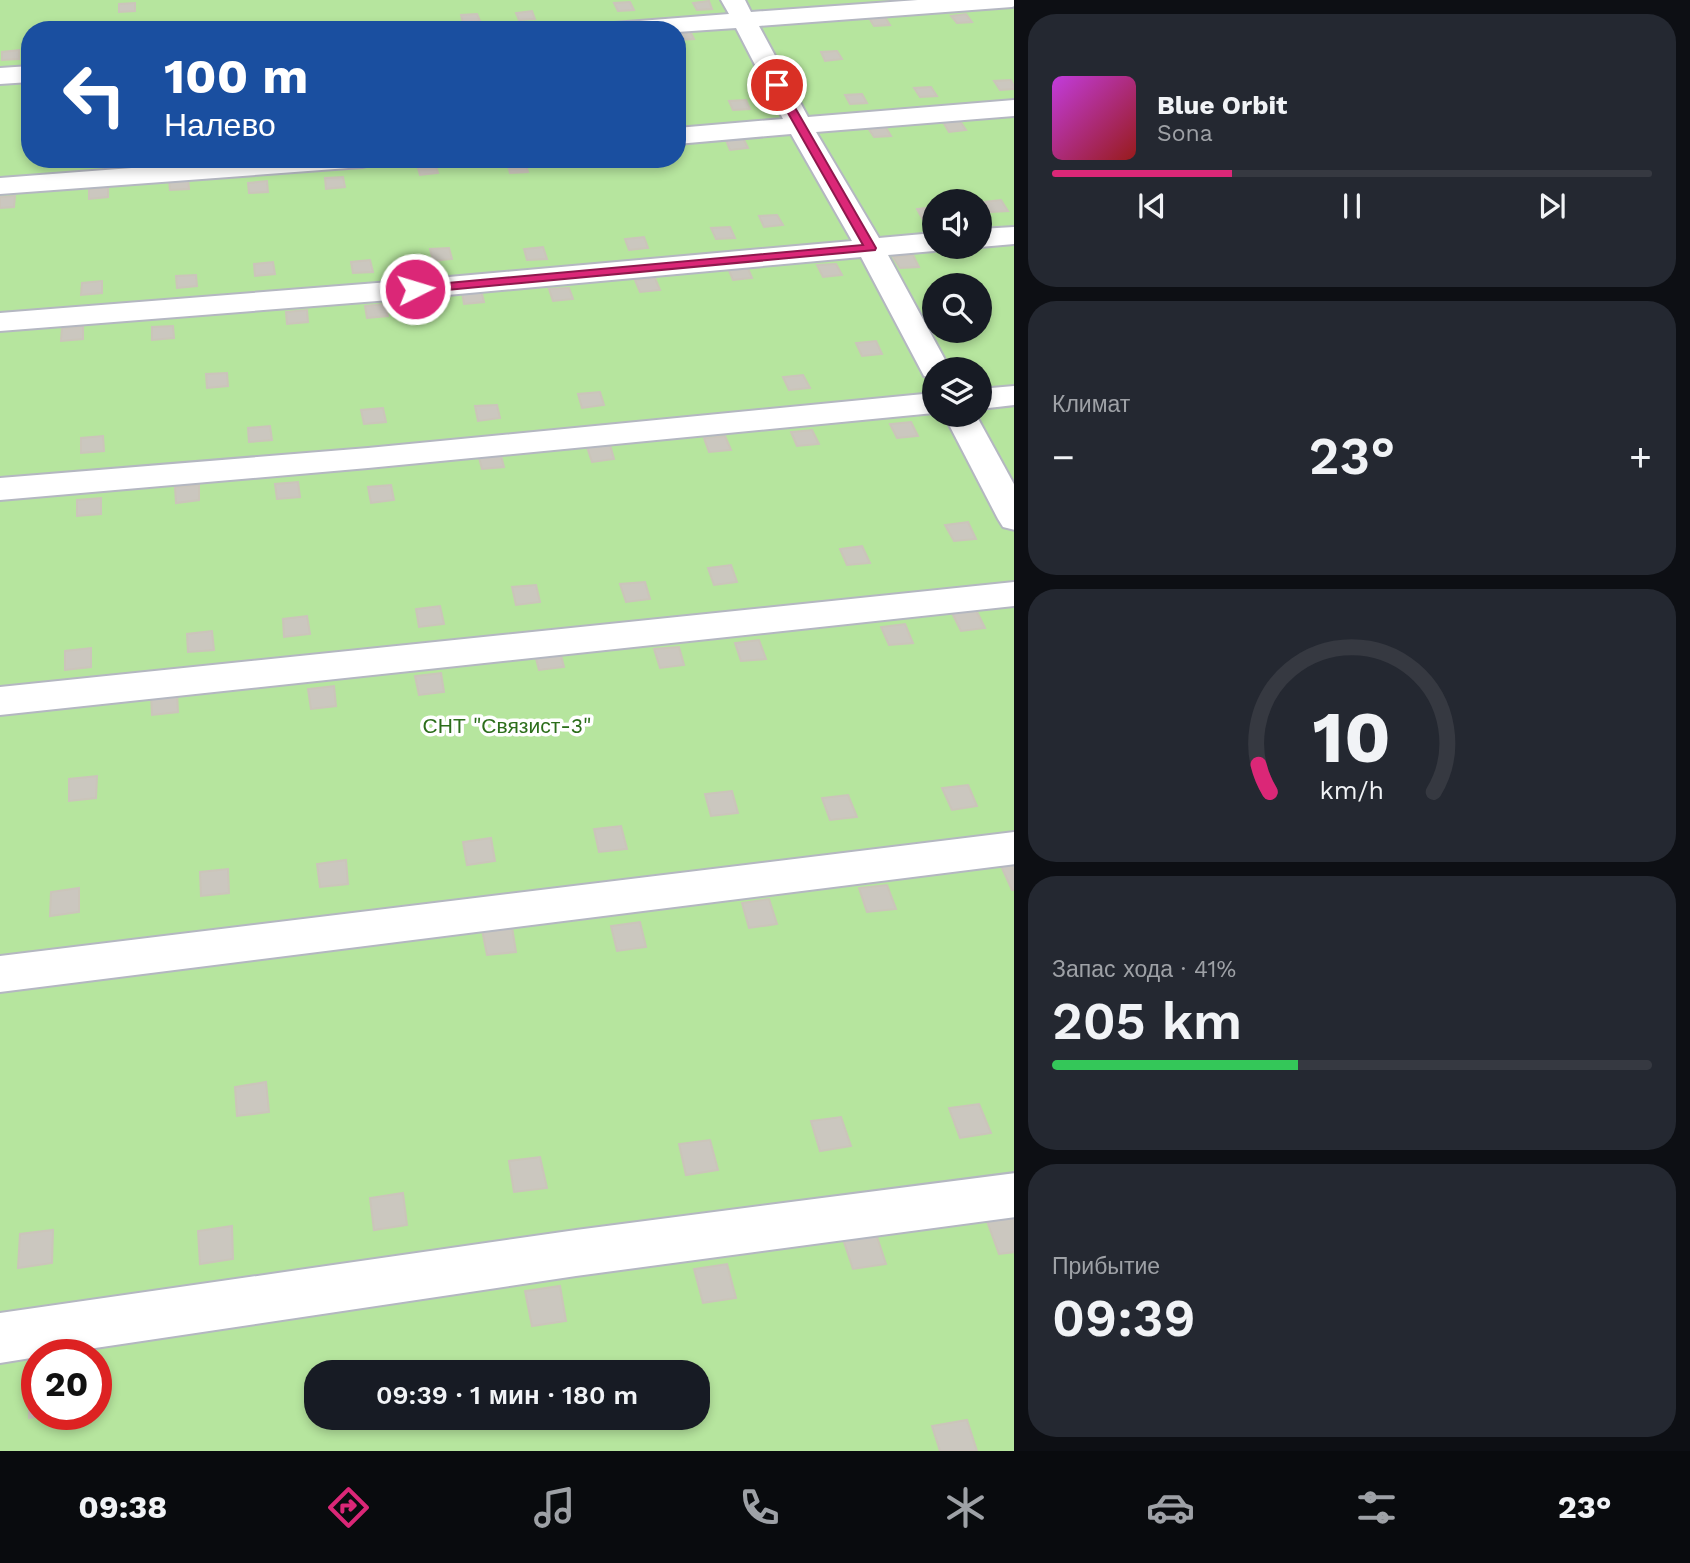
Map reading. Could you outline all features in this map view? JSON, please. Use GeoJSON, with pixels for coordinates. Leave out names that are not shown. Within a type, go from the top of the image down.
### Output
{"type":"FeatureCollection","features":[{"type":"Feature","properties":{"kind":"lane"},"geometry":{"type":"LineString","coordinates":[[669,21],[737,10],[1012,0]]}},
{"type":"Feature","properties":{"kind":"lane"},"geometry":{"type":"LineString","coordinates":[[737,10],[929,357]]}},
{"type":"Feature","properties":{"kind":"lane"},"geometry":{"type":"LineString","coordinates":[[0,76],[21,75]]}},
{"type":"Feature","properties":{"kind":"lane"},"geometry":{"type":"LineString","coordinates":[[686,135],[1014,108]]}},
{"type":"Feature","properties":{"kind":"lane"},"geometry":{"type":"LineString","coordinates":[[0,186],[241,168]]}},
{"type":"Feature","properties":{"kind":"lane"},"geometry":{"type":"LineString","coordinates":[[992,237],[1014,235]]}},
{"type":"Feature","properties":{"kind":"lane"},"geometry":{"type":"LineString","coordinates":[[0,322],[415,289],[922,243]]}},
{"type":"Feature","properties":{"kind":"lane"},"geometry":{"type":"LineString","coordinates":[[992,398],[1014,395]]}},
{"type":"Feature","properties":{"kind":"lane"},"geometry":{"type":"LineString","coordinates":[[0,489],[368,458],[922,404]]}},
{"type":"Feature","properties":{"kind":"lane"},"geometry":{"type":"LineString","coordinates":[[966,427],[1014,519]]}},
{"type":"Feature","properties":{"kind":"lane"},"geometry":{"type":"LineString","coordinates":[[0,701],[1014,594]]}},
{"type":"Feature","properties":{"kind":"lane"},"geometry":{"type":"LineString","coordinates":[[0,974],[1014,848]]}},
{"type":"Feature","properties":{"kind":"lane"},"geometry":{"type":"LineString","coordinates":[[0,1338],[590,1251],[1014,1195]]}},
{"type":"Feature","properties":{"kind":"green space","name":"СНТ \"Связист-3\""},"geometry":{"type":"Polygon","coordinates":[[[0,0],[1014,0],[1014,1451],[0,1451],[0,0]]]}},
{"type":"Feature","properties":{"kind":"building"},"geometry":{"type":"Polygon","coordinates":[[[709,1],[712,9],[697,10],[693,3],[709,1]]]}},
{"type":"Feature","properties":{"kind":"building"},"geometry":{"type":"Polygon","coordinates":[[[630,2],[634,10],[618,11],[614,3],[630,2]]]}},
{"type":"Feature","properties":{"kind":"building"},"geometry":{"type":"Polygon","coordinates":[[[135,3],[135,11],[119,12],[119,4],[135,3]]]}},
{"type":"Feature","properties":{"kind":"building"},"geometry":{"type":"Polygon","coordinates":[[[532,11],[535,19],[519,20],[516,13],[532,11]]]}},
{"type":"Feature","properties":{"kind":"building"},"geometry":{"type":"Polygon","coordinates":[[[477,14],[480,21],[462,21],[461,15],[477,14]]]}},
{"type":"Feature","properties":{"kind":"building"},"geometry":{"type":"Polygon","coordinates":[[[966,14],[972,22],[957,23],[951,16],[966,14]]]}},
{"type":"Feature","properties":{"kind":"building"},"geometry":{"type":"Polygon","coordinates":[[[885,17],[890,25],[874,26],[869,18],[885,17]]]}},
{"type":"Feature","properties":{"kind":"building"},"geometry":{"type":"Polygon","coordinates":[[[686,31],[690,31],[694,39],[686,39],[686,31]]]}},
{"type":"Feature","properties":{"kind":"building"},"geometry":{"type":"Polygon","coordinates":[[[19,50],[19,59],[2,60],[2,52],[19,50]]]}},
{"type":"Feature","properties":{"kind":"building"},"geometry":{"type":"Polygon","coordinates":[[[837,51],[842,59],[825,61],[821,52],[837,51]]]}},
{"type":"Feature","properties":{"kind":"building"},"geometry":{"type":"Polygon","coordinates":[[[1011,80],[1014,89],[1000,90],[994,81],[1011,80]]]}},
{"type":"Feature","properties":{"kind":"building"},"geometry":{"type":"Polygon","coordinates":[[[931,87],[937,96],[920,97],[914,88],[931,87]]]}},
{"type":"Feature","properties":{"kind":"building"},"geometry":{"type":"Polygon","coordinates":[[[862,94],[867,103],[850,104],[845,95],[862,94]]]}},
{"type":"Feature","properties":{"kind":"building"},"geometry":{"type":"Polygon","coordinates":[[[746,100],[750,109],[733,110],[729,101],[746,100]]]}},
{"type":"Feature","properties":{"kind":"building"},"geometry":{"type":"Polygon","coordinates":[[[960,121],[966,130],[949,132],[943,122],[960,121]]]}},
{"type":"Feature","properties":{"kind":"building"},"geometry":{"type":"Polygon","coordinates":[[[885,126],[891,136],[874,137],[868,128],[885,126]]]}},
{"type":"Feature","properties":{"kind":"building"},"geometry":{"type":"Polygon","coordinates":[[[743,138],[748,148],[730,150],[726,140],[743,138]]]}},
{"type":"Feature","properties":{"kind":"building"},"geometry":{"type":"Polygon","coordinates":[[[418,168],[436,168],[438,173],[420,175],[418,168]]]}},
{"type":"Feature","properties":{"kind":"building"},"geometry":{"type":"Polygon","coordinates":[[[508,168],[527,168],[528,172],[510,173],[508,168]]]}},
{"type":"Feature","properties":{"kind":"building"},"geometry":{"type":"Polygon","coordinates":[[[343,177],[345,187],[326,189],[325,178],[343,177]]]}},
{"type":"Feature","properties":{"kind":"building"},"geometry":{"type":"Polygon","coordinates":[[[188,178],[189,189],[170,190],[169,180],[188,178]]]}},
{"type":"Feature","properties":{"kind":"building"},"geometry":{"type":"Polygon","coordinates":[[[267,181],[268,192],[249,193],[248,183],[267,181]]]}},
{"type":"Feature","properties":{"kind":"building"},"geometry":{"type":"Polygon","coordinates":[[[108,187],[108,197],[89,199],[89,189],[108,187]]]}},
{"type":"Feature","properties":{"kind":"building"},"geometry":{"type":"Polygon","coordinates":[[[15,196],[14,207],[0,208],[0,197],[15,196]]]}},
{"type":"Feature","properties":{"kind":"building"},"geometry":{"type":"Polygon","coordinates":[[[1001,200],[1008,211],[992,212],[992,201],[1001,200]]]}},
{"type":"Feature","properties":{"kind":"building"},"geometry":{"type":"Polygon","coordinates":[[[777,215],[783,225],[764,227],[759,216],[777,215]]]}},
{"type":"Feature","properties":{"kind":"building"},"geometry":{"type":"Polygon","coordinates":[[[730,227],[735,238],[716,239],[711,228],[730,227]]]}},
{"type":"Feature","properties":{"kind":"building"},"geometry":{"type":"Polygon","coordinates":[[[644,237],[648,248],[629,250],[625,239],[644,237]]]}},
{"type":"Feature","properties":{"kind":"building"},"geometry":{"type":"Polygon","coordinates":[[[543,247],[547,259],[527,260],[524,249],[543,247]]]}},
{"type":"Feature","properties":{"kind":"building"},"geometry":{"type":"Polygon","coordinates":[[[449,248],[452,259],[433,261],[430,249],[449,248]]]}},
{"type":"Feature","properties":{"kind":"building"},"geometry":{"type":"Polygon","coordinates":[[[913,255],[919,267],[900,268],[893,257],[913,255]]]}},
{"type":"Feature","properties":{"kind":"building"},"geometry":{"type":"Polygon","coordinates":[[[370,260],[373,272],[353,273],[351,262],[370,260]]]}},
{"type":"Feature","properties":{"kind":"building"},"geometry":{"type":"Polygon","coordinates":[[[273,262],[275,274],[255,276],[254,264],[273,262]]]}},
{"type":"Feature","properties":{"kind":"building"},"geometry":{"type":"Polygon","coordinates":[[[836,264],[842,275],[823,277],[817,265],[836,264]]]}},
{"type":"Feature","properties":{"kind":"building"},"geometry":{"type":"Polygon","coordinates":[[[747,266],[752,278],[733,280],[728,268],[747,266]]]}},
{"type":"Feature","properties":{"kind":"building"},"geometry":{"type":"Polygon","coordinates":[[[196,275],[197,286],[177,288],[176,276],[196,275]]]}},
{"type":"Feature","properties":{"kind":"building"},"geometry":{"type":"Polygon","coordinates":[[[655,278],[660,290],[640,292],[635,280],[655,278]]]}},
{"type":"Feature","properties":{"kind":"building"},"geometry":{"type":"Polygon","coordinates":[[[102,281],[102,293],[81,295],[82,283],[102,281]]]}},
{"type":"Feature","properties":{"kind":"building"},"geometry":{"type":"Polygon","coordinates":[[[569,288],[573,299],[553,301],[549,289],[569,288]]]}},
{"type":"Feature","properties":{"kind":"building"},"geometry":{"type":"Polygon","coordinates":[[[481,290],[484,302],[464,304],[462,292],[481,290]]]}},
{"type":"Feature","properties":{"kind":"building"},"geometry":{"type":"Polygon","coordinates":[[[385,304],[388,316],[367,318],[365,306],[385,304]]]}},
{"type":"Feature","properties":{"kind":"building"},"geometry":{"type":"Polygon","coordinates":[[[307,310],[308,322],[287,324],[286,312],[307,310]]]}},
{"type":"Feature","properties":{"kind":"building"},"geometry":{"type":"Polygon","coordinates":[[[83,326],[83,339],[61,341],[62,328],[83,326]]]}},
{"type":"Feature","properties":{"kind":"building"},"geometry":{"type":"Polygon","coordinates":[[[173,326],[174,338],[152,340],[152,327],[173,326]]]}},
{"type":"Feature","properties":{"kind":"building"},"geometry":{"type":"Polygon","coordinates":[[[876,341],[882,354],[862,356],[856,343],[876,341]]]}},
{"type":"Feature","properties":{"kind":"building"},"geometry":{"type":"Polygon","coordinates":[[[227,373],[228,386],[207,388],[206,374],[227,373]]]}},
{"type":"Feature","properties":{"kind":"building"},"geometry":{"type":"Polygon","coordinates":[[[803,375],[810,388],[789,390],[783,377],[803,375]]]}},
{"type":"Feature","properties":{"kind":"building"},"geometry":{"type":"Polygon","coordinates":[[[600,392],[604,405],[582,408],[578,394],[600,392]]]}},
{"type":"Feature","properties":{"kind":"building"},"geometry":{"type":"Polygon","coordinates":[[[497,405],[500,418],[478,421],[475,406],[497,405]]]}},
{"type":"Feature","properties":{"kind":"building"},"geometry":{"type":"Polygon","coordinates":[[[383,408],[386,422],[364,424],[361,410],[383,408]]]}},
{"type":"Feature","properties":{"kind":"building"},"geometry":{"type":"Polygon","coordinates":[[[911,422],[918,436],[897,438],[890,424],[911,422]]]}},
{"type":"Feature","properties":{"kind":"building"},"geometry":{"type":"Polygon","coordinates":[[[270,426],[272,440],[249,442],[248,428],[270,426]]]}},
{"type":"Feature","properties":{"kind":"building"},"geometry":{"type":"Polygon","coordinates":[[[812,430],[819,444],[797,446],[791,432],[812,430]]]}},
{"type":"Feature","properties":{"kind":"building"},"geometry":{"type":"Polygon","coordinates":[[[103,436],[104,451],[81,453],[81,438],[103,436]]]}},
{"type":"Feature","properties":{"kind":"building"},"geometry":{"type":"Polygon","coordinates":[[[725,436],[731,450],[709,452],[704,438],[725,436]]]}},
{"type":"Feature","properties":{"kind":"building"},"geometry":{"type":"Polygon","coordinates":[[[610,445],[614,459],[592,462],[587,447],[610,445]]]}},
{"type":"Feature","properties":{"kind":"building"},"geometry":{"type":"Polygon","coordinates":[[[500,452],[504,467],[482,469],[478,454],[500,452]]]}},
{"type":"Feature","properties":{"kind":"building"},"geometry":{"type":"Polygon","coordinates":[[[298,482],[300,497],[277,499],[275,484],[298,482]]]}},
{"type":"Feature","properties":{"kind":"building"},"geometry":{"type":"Polygon","coordinates":[[[199,485],[199,500],[176,503],[175,487],[199,485]]]}},
{"type":"Feature","properties":{"kind":"building"},"geometry":{"type":"Polygon","coordinates":[[[391,485],[394,500],[371,503],[368,487],[391,485]]]}},
{"type":"Feature","properties":{"kind":"building"},"geometry":{"type":"Polygon","coordinates":[[[101,498],[101,514],[77,516],[77,500],[101,498]]]}},
{"type":"Feature","properties":{"kind":"building"},"geometry":{"type":"Polygon","coordinates":[[[968,522],[976,539],[954,541],[945,525],[968,522]]]}},
{"type":"Feature","properties":{"kind":"building"},"geometry":{"type":"Polygon","coordinates":[[[862,546],[870,563],[847,565],[840,549],[862,546]]]}},
{"type":"Feature","properties":{"kind":"building"},"geometry":{"type":"Polygon","coordinates":[[[731,565],[737,582],[714,585],[708,568],[731,565]]]}},
{"type":"Feature","properties":{"kind":"building"},"geometry":{"type":"Polygon","coordinates":[[[645,582],[650,599],[626,602],[620,584],[645,582]]]}},
{"type":"Feature","properties":{"kind":"building"},"geometry":{"type":"Polygon","coordinates":[[[536,585],[540,602],[516,605],[512,587],[536,585]]]}},
{"type":"Feature","properties":{"kind":"building"},"geometry":{"type":"Polygon","coordinates":[[[440,606],[444,624],[419,627],[416,609],[440,606]]]}},
{"type":"Feature","properties":{"kind":"building"},"geometry":{"type":"Polygon","coordinates":[[[976,610],[985,628],[961,631],[952,613],[976,610]]]}},
{"type":"Feature","properties":{"kind":"building"},"geometry":{"type":"Polygon","coordinates":[[[307,616],[310,634],[284,637],[283,619],[307,616]]]}},
{"type":"Feature","properties":{"kind":"building"},"geometry":{"type":"Polygon","coordinates":[[[905,624],[913,643],[889,645],[881,627],[905,624]]]}},
{"type":"Feature","properties":{"kind":"building"},"geometry":{"type":"Polygon","coordinates":[[[212,631],[214,650],[188,652],[187,634],[212,631]]]}},
{"type":"Feature","properties":{"kind":"building"},"geometry":{"type":"Polygon","coordinates":[[[759,640],[766,659],[741,661],[735,643],[759,640]]]}},
{"type":"Feature","properties":{"kind":"building"},"geometry":{"type":"Polygon","coordinates":[[[679,647],[684,665],[660,668],[654,649],[679,647]]]}},
{"type":"Feature","properties":{"kind":"building"},"geometry":{"type":"Polygon","coordinates":[[[91,648],[91,667],[65,670],[65,651],[91,648]]]}},
{"type":"Feature","properties":{"kind":"building"},"geometry":{"type":"Polygon","coordinates":[[[559,648],[564,667],[539,670],[534,651],[559,648]]]}},
{"type":"Feature","properties":{"kind":"building"},"geometry":{"type":"Polygon","coordinates":[[[441,673],[444,692],[419,695],[415,676],[441,673]]]}},
{"type":"Feature","properties":{"kind":"building"},"geometry":{"type":"Polygon","coordinates":[[[334,686],[336,706],[311,709],[308,689],[334,686]]]}},
{"type":"Feature","properties":{"kind":"building"},"geometry":{"type":"Polygon","coordinates":[[[177,692],[178,712],[152,715],[151,695],[177,692]]]}},
{"type":"Feature","properties":{"kind":"building"},"geometry":{"type":"Polygon","coordinates":[[[97,776],[96,798],[69,801],[69,779],[97,776]]]}},
{"type":"Feature","properties":{"kind":"building"},"geometry":{"type":"Polygon","coordinates":[[[968,785],[977,806],[952,810],[942,788],[968,785]]]}},
{"type":"Feature","properties":{"kind":"building"},"geometry":{"type":"Polygon","coordinates":[[[732,791],[738,813],[711,816],[705,794],[732,791]]]}},
{"type":"Feature","properties":{"kind":"building"},"geometry":{"type":"Polygon","coordinates":[[[848,795],[857,817],[830,820],[822,798],[848,795]]]}},
{"type":"Feature","properties":{"kind":"building"},"geometry":{"type":"Polygon","coordinates":[[[621,826],[627,849],[599,852],[594,829],[621,826]]]}},
{"type":"Feature","properties":{"kind":"building"},"geometry":{"type":"Polygon","coordinates":[[[491,838],[495,861],[467,865],[463,842],[491,838]]]}},
{"type":"Feature","properties":{"kind":"building"},"geometry":{"type":"Polygon","coordinates":[[[346,860],[348,884],[320,887],[317,864],[346,860]]]}},
{"type":"Feature","properties":{"kind":"building"},"geometry":{"type":"Polygon","coordinates":[[[1014,865],[1014,890],[1012,890],[1001,866],[1014,865]]]}},
{"type":"Feature","properties":{"kind":"building"},"geometry":{"type":"Polygon","coordinates":[[[228,869],[229,893],[201,896],[200,872],[228,869]]]}},
{"type":"Feature","properties":{"kind":"building"},"geometry":{"type":"Polygon","coordinates":[[[887,885],[896,909],[867,912],[859,888],[887,885]]]}},
{"type":"Feature","properties":{"kind":"building"},"geometry":{"type":"Polygon","coordinates":[[[79,888],[79,912],[50,916],[51,892],[79,888]]]}},
{"type":"Feature","properties":{"kind":"building"},"geometry":{"type":"Polygon","coordinates":[[[769,899],[777,924],[749,928],[742,903],[769,899]]]}},
{"type":"Feature","properties":{"kind":"building"},"geometry":{"type":"Polygon","coordinates":[[[640,922],[646,947],[617,951],[611,926],[640,922]]]}},
{"type":"Feature","properties":{"kind":"building"},"geometry":{"type":"Polygon","coordinates":[[[512,927],[516,952],[487,955],[482,930],[512,927]]]}},
{"type":"Feature","properties":{"kind":"building"},"geometry":{"type":"Polygon","coordinates":[[[266,1082],[269,1112],[237,1116],[235,1087],[266,1082]]]}},
{"type":"Feature","properties":{"kind":"building"},"geometry":{"type":"Polygon","coordinates":[[[979,1104],[991,1133],[960,1138],[949,1108],[979,1104]]]}},
{"type":"Feature","properties":{"kind":"building"},"geometry":{"type":"Polygon","coordinates":[[[841,1117],[851,1146],[820,1151],[811,1121],[841,1117]]]}},
{"type":"Feature","properties":{"kind":"building"},"geometry":{"type":"Polygon","coordinates":[[[710,1140],[718,1170],[686,1175],[679,1144],[710,1140]]]}},
{"type":"Feature","properties":{"kind":"building"},"geometry":{"type":"Polygon","coordinates":[[[540,1157],[547,1188],[514,1192],[509,1161],[540,1157]]]}},
{"type":"Feature","properties":{"kind":"building"},"geometry":{"type":"Polygon","coordinates":[[[403,1193],[407,1225],[374,1230],[370,1198],[403,1193]]]}},
{"type":"Feature","properties":{"kind":"building"},"geometry":{"type":"Polygon","coordinates":[[[1014,1217],[1014,1252],[999,1254],[987,1221],[1014,1217]]]}},
{"type":"Feature","properties":{"kind":"building"},"geometry":{"type":"Polygon","coordinates":[[[232,1226],[233,1259],[200,1264],[198,1231],[232,1226]]]}},
{"type":"Feature","properties":{"kind":"building"},"geometry":{"type":"Polygon","coordinates":[[[53,1230],[52,1263],[18,1268],[20,1234],[53,1230]]]}},
{"type":"Feature","properties":{"kind":"building"},"geometry":{"type":"Polygon","coordinates":[[[875,1231],[886,1264],[853,1269],[842,1236],[875,1231]]]}},
{"type":"Feature","properties":{"kind":"building"},"geometry":{"type":"Polygon","coordinates":[[[727,1264],[736,1298],[703,1303],[694,1269],[727,1264]]]}},
{"type":"Feature","properties":{"kind":"building"},"geometry":{"type":"Polygon","coordinates":[[[560,1286],[566,1321],[532,1326],[525,1291],[560,1286]]]}},
{"type":"Feature","properties":{"kind":"building"},"geometry":{"type":"Polygon","coordinates":[[[967,1420],[977,1451],[940,1451],[932,1426],[967,1420]]]}},
{"type":"Feature","properties":{"kind":"route"},"geometry":{"type":"LineString","coordinates":[[415,289],[870,248],[777,85]]}}]}
